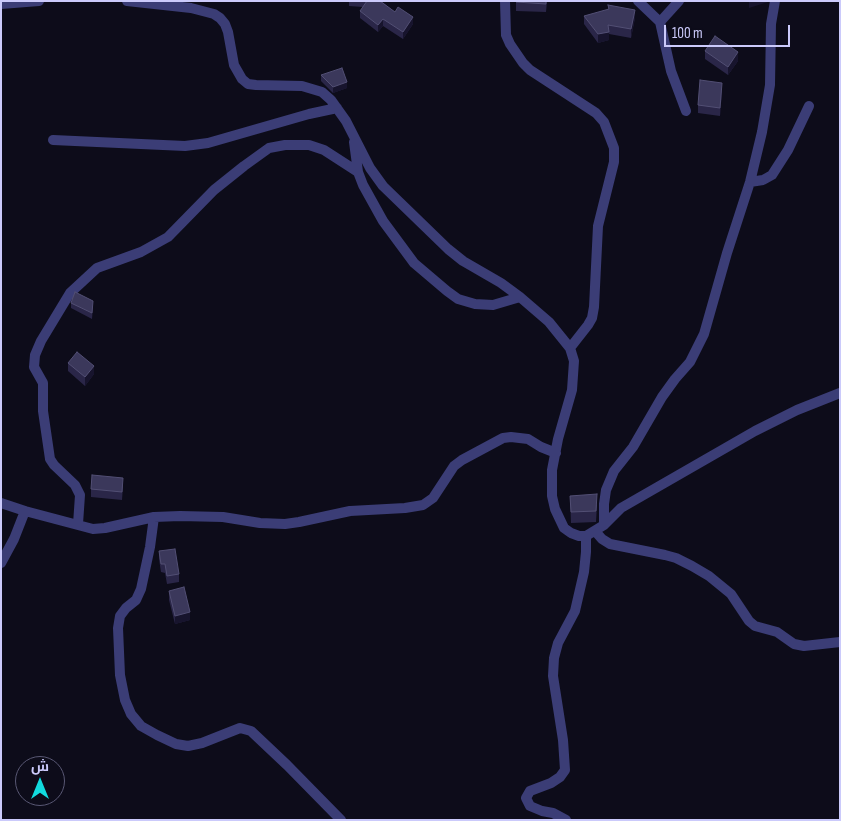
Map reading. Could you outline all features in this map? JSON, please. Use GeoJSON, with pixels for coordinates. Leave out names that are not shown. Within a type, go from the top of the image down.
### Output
{"type":"FeatureCollection","features":[{"type":"Feature","properties":{"kind":"street"},"geometry":{"type":"LineString","coordinates":[[1,4],[39,1]]}},
{"type":"Feature","properties":{"kind":"street"},"geometry":{"type":"LineString","coordinates":[[127,1],[191,8],[214,14],[225,24],[234,66],[242,80],[248,84],[293,85],[313,88],[322,92],[331,100],[346,121],[370,168],[383,186],[435,238],[463,261],[501,283],[549,322],[570,348],[574,361],[574,375],[552,470],[552,496],[555,509],[564,528],[579,536],[590,533],[604,525],[621,508],[755,431],[840,393]]}},
{"type":"Feature","properties":{"kind":"street"},"geometry":{"type":"LineString","coordinates":[[505,1],[506,35],[520,58],[530,70],[596,113],[604,122],[614,148],[614,162],[598,226],[592,318],[570,348]]}},
{"type":"Feature","properties":{"kind":"street"},"geometry":{"type":"LineString","coordinates":[[638,1],[660,22],[671,71],[686,111]]}},
{"type":"Feature","properties":{"kind":"street"},"geometry":{"type":"LineString","coordinates":[[660,22],[679,1]]}},
{"type":"Feature","properties":{"kind":"street"},"geometry":{"type":"LineString","coordinates":[[604,525],[606,490],[614,471],[633,447],[662,397],[690,362],[704,334],[750,182],[762,132],[770,85],[771,24],[775,1]]}},
{"type":"Feature","properties":{"kind":"street"},"geometry":{"type":"LineString","coordinates":[[750,182],[763,180],[772,175],[788,150],[809,106]]}},
{"type":"Feature","properties":{"kind":"street"},"geometry":{"type":"LineString","coordinates":[[53,140],[193,145],[231,138],[309,114],[337,108]]}},
{"type":"Feature","properties":{"kind":"street"},"geometry":{"type":"LineString","coordinates":[[353,136],[358,172],[363,185],[372,203],[414,263],[458,299],[484,306],[504,303],[520,297]]}},
{"type":"Feature","properties":{"kind":"street"},"geometry":{"type":"LineString","coordinates":[[78,524],[80,495],[75,485],[50,460],[43,412],[43,383],[34,367],[35,355],[41,342],[70,293],[97,268],[141,252],[168,237],[214,190],[269,148],[285,145],[309,145],[324,150],[358,172]]}},
{"type":"Feature","properties":{"kind":"street"},"geometry":{"type":"LineString","coordinates":[[814,403],[840,401]]}},
{"type":"Feature","properties":{"kind":"street"},"geometry":{"type":"LineString","coordinates":[[1,503],[25,512],[99,529],[154,517],[180,516],[223,517],[260,523],[285,524],[350,511],[423,505],[433,498],[454,466],[503,438],[511,436],[528,439],[541,448],[556,453]]}},
{"type":"Feature","properties":{"kind":"street"},"geometry":{"type":"LineString","coordinates":[[1,563],[14,539],[25,512]]}},
{"type":"Feature","properties":{"kind":"street"},"geometry":{"type":"LineString","coordinates":[[154,517],[141,589],[136,600],[120,616],[118,628],[124,700],[131,714],[141,726],[157,735],[176,744],[188,746],[202,743],[240,728],[251,731],[288,765],[341,820]]}},
{"type":"Feature","properties":{"kind":"street"},"geometry":{"type":"LineString","coordinates":[[590,533],[610,544],[670,556],[692,566],[709,576],[731,594],[749,621],[755,626],[777,632],[794,644],[804,646],[840,642]]}},
{"type":"Feature","properties":{"kind":"street"},"geometry":{"type":"LineString","coordinates":[[566,820],[553,813],[530,806],[526,798],[530,791],[551,783],[560,777],[565,770],[563,740],[553,676],[554,658],[558,643],[575,611],[590,533]]}},
{"type":"Feature","properties":{"kind":"building"},"geometry":{"type":"Polygon","coordinates":[[[367,1],[380,1],[395,12],[398,7],[413,17],[403,32],[383,19],[378,25],[360,11],[367,1]]]}},
{"type":"Feature","properties":{"kind":"building"},"geometry":{"type":"Polygon","coordinates":[[[546,1],[546,4],[516,2],[546,1]]]}},
{"type":"Feature","properties":{"kind":"building"},"geometry":{"type":"Polygon","coordinates":[[[608,5],[635,10],[631,29],[608,25],[609,32],[598,34],[584,16],[609,9],[608,5]]]}},
{"type":"Feature","properties":{"kind":"building"},"geometry":{"type":"Polygon","coordinates":[[[715,36],[738,52],[728,67],[705,51],[715,36]]]}},
{"type":"Feature","properties":{"kind":"building"},"geometry":{"type":"Polygon","coordinates":[[[342,68],[347,82],[333,87],[321,75],[342,68]]]}},
{"type":"Feature","properties":{"kind":"building"},"geometry":{"type":"Polygon","coordinates":[[[700,80],[722,83],[720,108],[698,105],[700,80]]]}},
{"type":"Feature","properties":{"kind":"building"},"geometry":{"type":"Polygon","coordinates":[[[75,292],[93,301],[92,313],[71,303],[75,292]]]}},
{"type":"Feature","properties":{"kind":"building"},"geometry":{"type":"Polygon","coordinates":[[[77,352],[94,366],[85,377],[68,363],[77,352]]]}},
{"type":"Feature","properties":{"kind":"building"},"geometry":{"type":"Polygon","coordinates":[[[92,475],[123,478],[122,492],[91,489],[92,475]]]}},
{"type":"Feature","properties":{"kind":"building"},"geometry":{"type":"Polygon","coordinates":[[[597,494],[596,511],[571,512],[570,496],[597,494]]]}},
{"type":"Feature","properties":{"kind":"building"},"geometry":{"type":"Polygon","coordinates":[[[175,549],[179,574],[167,576],[165,564],[161,564],[159,551],[175,549]]]}},
{"type":"Feature","properties":{"kind":"building"},"geometry":{"type":"Polygon","coordinates":[[[184,587],[190,612],[175,616],[169,591],[184,587]]]}}]}
